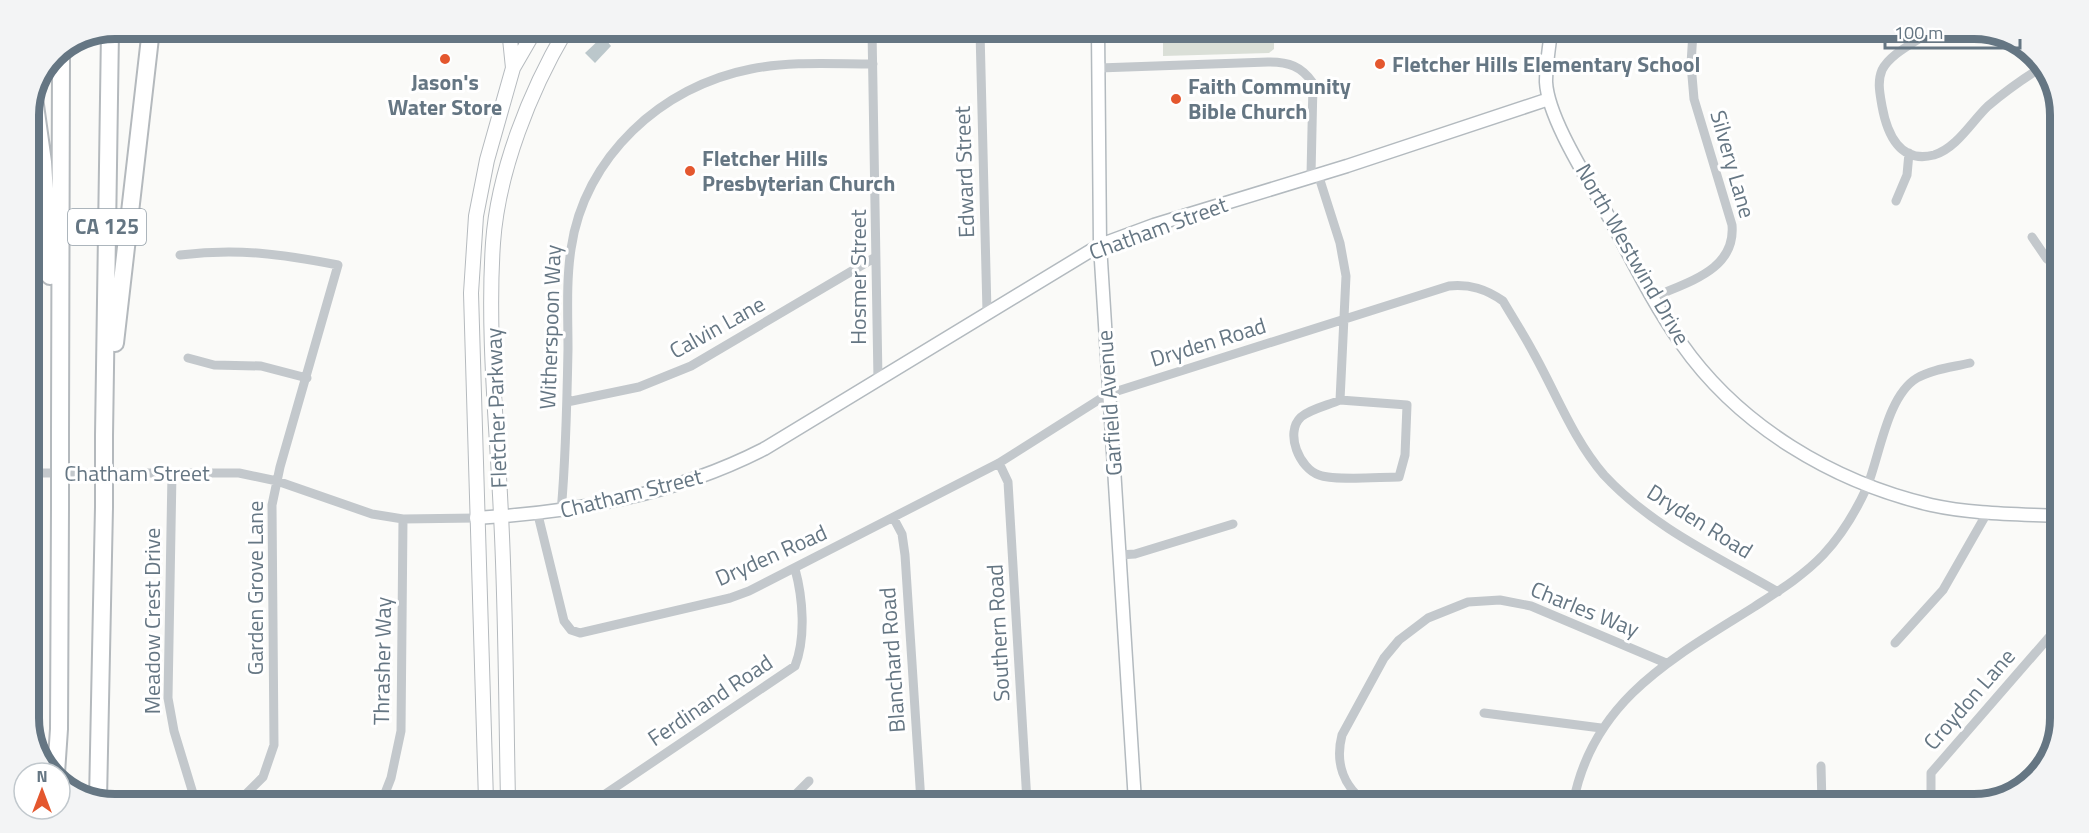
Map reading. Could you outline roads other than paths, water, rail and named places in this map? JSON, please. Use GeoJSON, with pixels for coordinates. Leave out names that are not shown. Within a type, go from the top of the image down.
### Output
{"type":"FeatureCollection","features":[{"type":"Feature","properties":{"kind":"highway","name":"CA 125"},"geometry":{"type":"LineString","coordinates":[[98,792],[110,39]]}},
{"type":"Feature","properties":{"kind":"highway"},"geometry":{"type":"LineString","coordinates":[[104,430],[150,39]]}},
{"type":"Feature","properties":{"kind":"highway","name":"CA 125"},"geometry":{"type":"LineString","coordinates":[[57,761],[59,729],[61,61]]}},
{"type":"Feature","properties":{"kind":"highway"},"geometry":{"type":"LineString","coordinates":[[39,134],[60,384]]}},
{"type":"Feature","properties":{"kind":"main road"},"geometry":{"type":"LineString","coordinates":[[510,39],[513,68]]}},
{"type":"Feature","properties":{"kind":"main road","name":"Fletcher Parkway"},"geometry":{"type":"LineString","coordinates":[[486,794],[471,293],[476,216],[487,160],[513,68],[530,39]]}},
{"type":"Feature","properties":{"kind":"main road","name":"Fletcher Parkway"},"geometry":{"type":"LineString","coordinates":[[508,794],[501,517],[492,300],[494,240],[506,177],[529,100],[561,39]]}},
{"type":"Feature","properties":{"kind":"street","name":"Hosmer Street"},"geometry":{"type":"LineString","coordinates":[[872,39],[877,197],[874,258],[878,380]]}},
{"type":"Feature","properties":{"kind":"street","name":"Edward Street"},"geometry":{"type":"LineString","coordinates":[[980,39],[987,312]]}},
{"type":"Feature","properties":{"kind":"street","name":"Garfield Avenue"},"geometry":{"type":"LineString","coordinates":[[1098,39],[1100,245],[1135,794]]}},
{"type":"Feature","properties":{"kind":"street","name":"North Westwind Drive"},"geometry":{"type":"LineString","coordinates":[[1550,39],[1546,82],[1555,116],[1652,298],[1682,344],[1730,398],[1789,445],[1839,474],[1867,485],[1932,505],[1987,513],[2050,516]]}},
{"type":"Feature","properties":{"kind":"street","name":"Silvery Lane"},"geometry":{"type":"LineString","coordinates":[[1652,298],[1713,270],[1724,259],[1732,238],[1732,225],[1694,99],[1691,64],[1693,39]]}},
{"type":"Feature","properties":{"kind":"street"},"geometry":{"type":"LineString","coordinates":[[1919,39],[1891,58],[1880,78],[1887,130],[1893,142],[1909,153],[1927,156],[1944,150],[1990,105],[2036,72]]}},
{"type":"Feature","properties":{"kind":"street"},"geometry":{"type":"LineString","coordinates":[[1099,68],[1269,62],[1294,65],[1306,72],[1313,83],[1315,175],[1345,265],[1346,287],[1342,321],[1340,400]]}},
{"type":"Feature","properties":{"kind":"street","name":"Witherspoon Way"},"geometry":{"type":"LineString","coordinates":[[561,512],[567,402],[568,277],[574,233],[590,189],[606,162],[626,138],[670,101],[722,76],[782,64],[873,64]]}},
{"type":"Feature","properties":{"kind":"street","name":"Chatham Street"},"geometry":{"type":"LineString","coordinates":[[39,473],[239,473],[277,481],[372,514],[404,519],[538,515],[667,489],[726,468],[764,449],[1100,245],[1154,225],[1549,99]]}},
{"type":"Feature","properties":{"kind":"street"},"geometry":{"type":"LineString","coordinates":[[1896,201],[1906,175],[1909,153]]}},
{"type":"Feature","properties":{"kind":"street"},"geometry":{"type":"LineString","coordinates":[[2032,237],[2050,261]]}},
{"type":"Feature","properties":{"kind":"street","name":"Garden Grove Lane"},"geometry":{"type":"LineString","coordinates":[[180,255],[208,251],[275,252],[338,265],[272,505],[274,745],[263,777],[246,794]]}},
{"type":"Feature","properties":{"kind":"street","name":"Calvin Lane"},"geometry":{"type":"LineString","coordinates":[[567,402],[639,387],[691,366],[874,258]]}},
{"type":"Feature","properties":{"kind":"street","name":"Dryden Road"},"geometry":{"type":"LineString","coordinates":[[538,515],[564,621],[571,630],[580,633],[708,604],[740,595],[894,519],[999,463],[1108,394],[1449,286],[1470,286],[1492,294],[1503,301],[1533,352],[1564,413],[1604,474],[1651,517],[1778,592]]}},
{"type":"Feature","properties":{"kind":"street"},"geometry":{"type":"LineString","coordinates":[[188,358],[214,365],[261,366],[307,378]]}},
{"type":"Feature","properties":{"kind":"street"},"geometry":{"type":"LineString","coordinates":[[1576,794],[1590,749],[1601,728],[1633,690],[1666,663],[1778,592],[1821,557],[1858,507],[1895,402],[1906,387],[1918,378],[1970,363]]}},
{"type":"Feature","properties":{"kind":"street"},"geometry":{"type":"LineString","coordinates":[[1340,400],[1407,405],[1405,455],[1399,477],[1320,476],[1305,468],[1293,433],[1301,417],[1340,400]]}},
{"type":"Feature","properties":{"kind":"street","name":"Southern Road"},"geometry":{"type":"LineString","coordinates":[[999,463],[1008,482],[1028,794]]}},
{"type":"Feature","properties":{"kind":"street","name":"Meadow Crest Drive"},"geometry":{"type":"LineString","coordinates":[[172,474],[168,698],[174,731],[193,794]]}},
{"type":"Feature","properties":{"kind":"street"},"geometry":{"type":"LineString","coordinates":[[1894,643],[1943,590],[1987,513]]}},
{"type":"Feature","properties":{"kind":"street","name":"Thrasher Way"},"geometry":{"type":"LineString","coordinates":[[385,794],[391,778],[401,731],[404,519]]}},
{"type":"Feature","properties":{"kind":"street","name":"Blanchard Road"},"geometry":{"type":"LineString","coordinates":[[894,519],[902,534],[905,555],[920,794]]}},
{"type":"Feature","properties":{"kind":"street"},"geometry":{"type":"LineString","coordinates":[[1119,555],[1135,554],[1233,524]]}},
{"type":"Feature","properties":{"kind":"street","name":"Ferdinand Road"},"geometry":{"type":"LineString","coordinates":[[605,794],[795,666],[802,649],[799,584],[795,569]]}},
{"type":"Feature","properties":{"kind":"street","name":"Charles Way"},"geometry":{"type":"LineString","coordinates":[[1356,794],[1343,774],[1339,759],[1342,735],[1391,649],[1412,628],[1438,612],[1479,601],[1519,603],[1666,663]]}},
{"type":"Feature","properties":{"kind":"street","name":"Croydon Lane"},"geometry":{"type":"LineString","coordinates":[[1931,794],[1931,773],[2050,636]]}},
{"type":"Feature","properties":{"kind":"street"},"geometry":{"type":"LineString","coordinates":[[1484,714],[1601,728]]}},
{"type":"Feature","properties":{"kind":"street"},"geometry":{"type":"LineString","coordinates":[[1821,766],[1822,794]]}},
{"type":"Feature","properties":{"kind":"street"},"geometry":{"type":"LineString","coordinates":[[796,794],[809,781]]}},
{"type":"Feature","properties":{"kind":"place","name":"Jason's Water Store"},"geometry":{"type":"Point","coordinates":[445,59]}},
{"type":"Feature","properties":{"kind":"place","name":"Fletcher Hills Elementary School"},"geometry":{"type":"Point","coordinates":[1380,64]}},
{"type":"Feature","properties":{"kind":"place","name":"Faith Community Bible Church"},"geometry":{"type":"Point","coordinates":[1176,99]}},
{"type":"Feature","properties":{"kind":"place","name":"Fletcher Hills Presbyterian Church"},"geometry":{"type":"Point","coordinates":[690,171]}}]}
